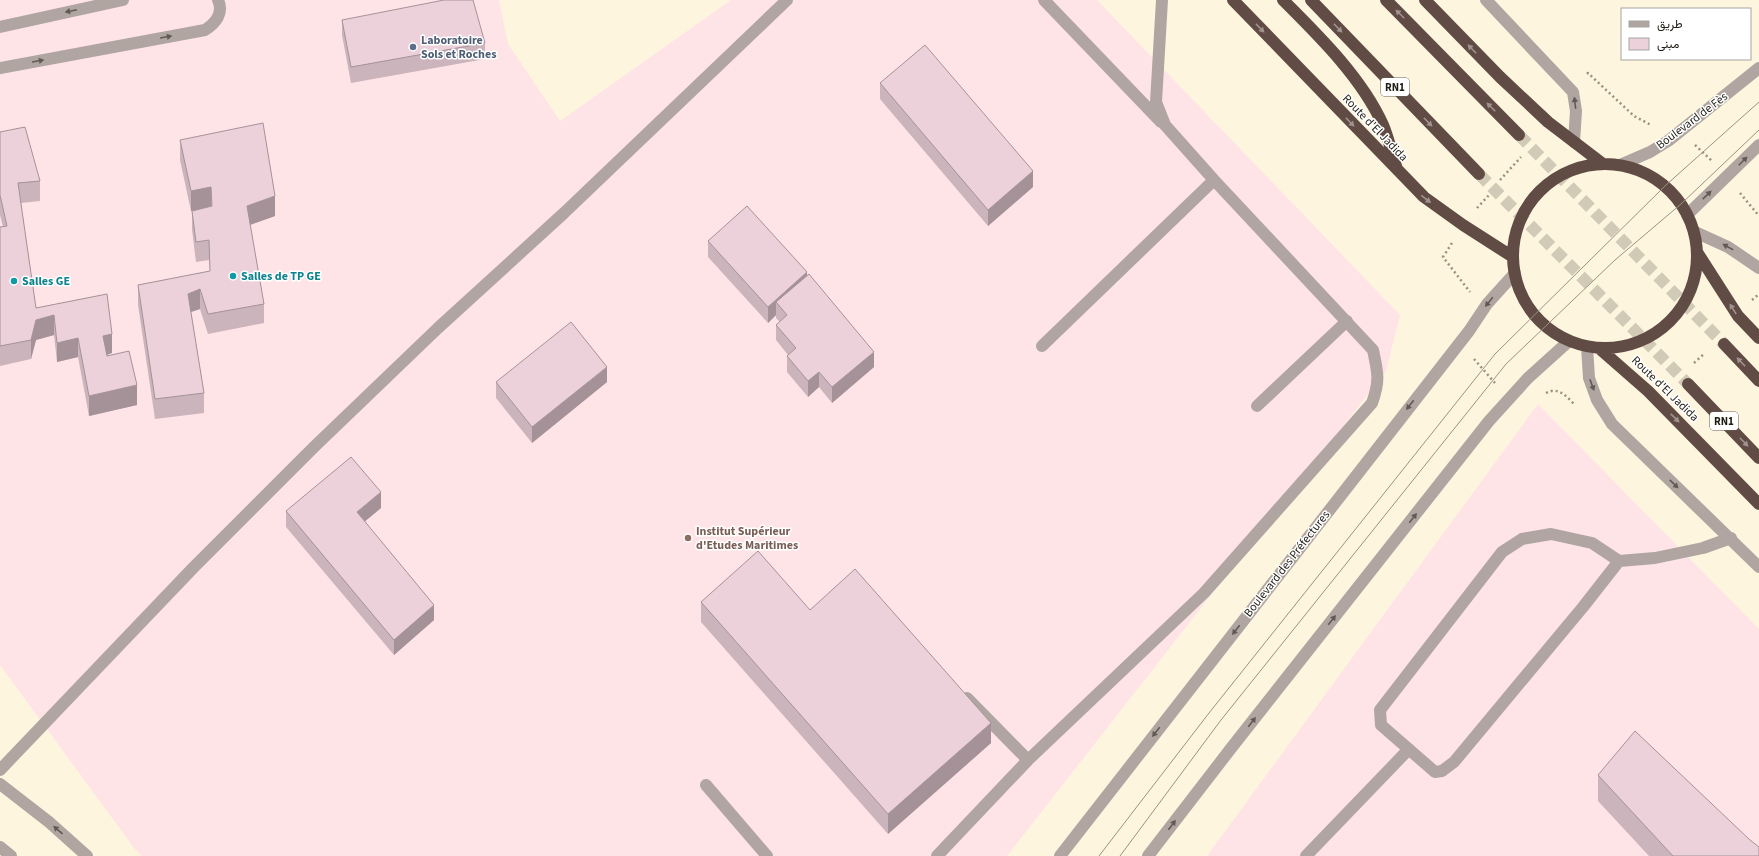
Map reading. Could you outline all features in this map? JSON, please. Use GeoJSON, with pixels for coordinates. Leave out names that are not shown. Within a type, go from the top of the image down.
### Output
{"type":"FeatureCollection","features":[{"type":"Feature","properties":{"kind":"highway","name":"Route d'El Jadida"},"geometry":{"type":"LineString","coordinates":[[1233,0],[1398,172],[1424,197],[1463,225],[1513,257]]}},
{"type":"Feature","properties":{"kind":"highway"},"geometry":{"type":"LineString","coordinates":[[1284,0],[1323,40],[1367,95],[1383,125],[1398,172]]}},
{"type":"Feature","properties":{"kind":"highway","name":"RN1"},"geometry":{"type":"LineString","coordinates":[[1311,0],[1479,174]]}},
{"type":"Feature","properties":{"kind":"highway"},"geometry":{"type":"LineString","coordinates":[[1386,0],[1519,135]]}},
{"type":"Feature","properties":{"kind":"highway"},"geometry":{"type":"LineString","coordinates":[[1425,0],[1500,77],[1548,122],[1603,164]]}},
{"type":"Feature","properties":{"kind":"highway"},"geometry":{"type":"LineString","coordinates":[[1603,164],[1620,165],[1641,171],[1666,185],[1681,204],[1694,232],[1697,252],[1696,269],[1693,286],[1686,301],[1676,316],[1664,328],[1650,338],[1634,344],[1617,348],[1600,349],[1569,342],[1546,327],[1534,315],[1520,292],[1513,257],[1514,239],[1528,206],[1539,192],[1552,180],[1585,166],[1603,164]]}},
{"type":"Feature","properties":{"kind":"highway"},"geometry":{"type":"LineString","coordinates":[[1697,252],[1738,316],[1759,338]]}},
{"type":"Feature","properties":{"kind":"highway"},"geometry":{"type":"LineString","coordinates":[[1724,344],[1759,381]]}},
{"type":"Feature","properties":{"kind":"highway","name":"Route d'El Jadida"},"geometry":{"type":"LineString","coordinates":[[1600,349],[1648,391],[1759,504]]}},
{"type":"Feature","properties":{"kind":"highway","name":"Route d'El Jadida"},"geometry":{"type":"LineString","coordinates":[[1688,384],[1759,458]]}},
{"type":"Feature","properties":{"kind":"street"},"geometry":{"type":"LineString","coordinates":[[0,27],[123,0]]}},
{"type":"Feature","properties":{"kind":"street"},"geometry":{"type":"LineString","coordinates":[[0,68],[206,30],[214,24],[220,15],[218,0]]}},
{"type":"Feature","properties":{"kind":"street"},"geometry":{"type":"LineString","coordinates":[[0,770],[192,568],[314,447],[438,328],[564,212],[787,0]]}},
{"type":"Feature","properties":{"kind":"street"},"geometry":{"type":"LineString","coordinates":[[937,856],[1028,760],[1204,593],[1372,403],[1378,386],[1377,367],[1373,350],[1214,180],[1165,125],[1044,0]]}},
{"type":"Feature","properties":{"kind":"street"},"geometry":{"type":"LineString","coordinates":[[1162,0],[1156,102],[1165,125]]}},
{"type":"Feature","properties":{"kind":"street"},"geometry":{"type":"LineString","coordinates":[[1486,0],[1573,92],[1576,111],[1574,142]]}},
{"type":"Feature","properties":{"kind":"street","name":"Boulevard de Fès"},"geometry":{"type":"LineString","coordinates":[[1620,165],[1650,152],[1668,141],[1759,68]]}},
{"type":"Feature","properties":{"kind":"street"},"geometry":{"type":"LineString","coordinates":[[1687,215],[1759,144]]}},
{"type":"Feature","properties":{"kind":"street"},"geometry":{"type":"LineString","coordinates":[[1042,346],[1214,180]]}},
{"type":"Feature","properties":{"kind":"street"},"geometry":{"type":"LineString","coordinates":[[1694,232],[1728,247],[1759,268]]}},
{"type":"Feature","properties":{"kind":"street","name":"Boulevard des Préfectures"},"geometry":{"type":"LineString","coordinates":[[1060,856],[1460,342],[1487,304],[1515,272]]}},
{"type":"Feature","properties":{"kind":"street"},"geometry":{"type":"LineString","coordinates":[[1258,406],[1347,321]]}},
{"type":"Feature","properties":{"kind":"street"},"geometry":{"type":"LineString","coordinates":[[1148,856],[1479,433],[1545,362],[1569,342]]}},
{"type":"Feature","properties":{"kind":"street"},"geometry":{"type":"LineString","coordinates":[[1587,347],[1589,378],[1597,400],[1612,424],[1731,538],[1759,567]]}},
{"type":"Feature","properties":{"kind":"street"},"geometry":{"type":"LineString","coordinates":[[1619,561],[1583,607],[1454,762],[1442,771],[1435,772],[1381,724],[1380,710],[1502,552],[1522,539],[1551,534],[1592,543],[1619,561],[1662,557],[1703,548],[1731,538]]}},
{"type":"Feature","properties":{"kind":"street"},"geometry":{"type":"LineString","coordinates":[[961,692],[1028,760]]}},
{"type":"Feature","properties":{"kind":"street"},"geometry":{"type":"LineString","coordinates":[[1306,856],[1409,749]]}},
{"type":"Feature","properties":{"kind":"street"},"geometry":{"type":"LineString","coordinates":[[0,784],[49,822],[87,856]]}},
{"type":"Feature","properties":{"kind":"street"},"geometry":{"type":"LineString","coordinates":[[706,785],[767,856]]}},
{"type":"Feature","properties":{"kind":"street"},"geometry":{"type":"LineString","coordinates":[[0,847],[11,856]]}},
{"type":"Feature","properties":{"kind":"path"},"geometry":{"type":"LineString","coordinates":[[1498,183],[1523,155]]}},
{"type":"Feature","properties":{"kind":"path"},"geometry":{"type":"LineString","coordinates":[[1471,298],[1470,290],[1443,257],[1463,225],[1494,188]]}},
{"type":"Feature","properties":{"kind":"path"},"geometry":{"type":"LineString","coordinates":[[1738,316],[1759,294]]}},
{"type":"Feature","properties":{"kind":"path"},"geometry":{"type":"LineString","coordinates":[[1460,342],[1509,399]]}},
{"type":"Feature","properties":{"kind":"path"},"geometry":{"type":"LineString","coordinates":[[1689,366],[1710,347]]}},
{"type":"Feature","properties":{"kind":"path"},"geometry":{"type":"LineString","coordinates":[[1543,396],[1548,392],[1557,390],[1562,392],[1576,406]]}},
{"type":"Feature","properties":{"kind":"shaded area","name":"Institut Supérieur d'Etudes Maritimes"},"geometry":{"type":"Polygon","coordinates":[[[0,0],[499,0],[508,44],[560,121],[731,0],[1097,0],[1400,315],[1386,371],[1007,856],[142,856],[134,848],[0,665],[0,0]]]}},
{"type":"Feature","properties":{"kind":"shaded area"},"geometry":{"type":"Polygon","coordinates":[[[1538,404],[1759,629],[1759,856],[1207,856],[1538,404]]]}},
{"type":"Feature","properties":{"kind":"building","name":"Laboratoire Sols et Roches"},"geometry":{"type":"Polygon","coordinates":[[[444,0],[473,0],[485,43],[351,67],[342,20],[444,0]]]}},
{"type":"Feature","properties":{"kind":"building"},"geometry":{"type":"Polygon","coordinates":[[[925,45],[1033,171],[988,210],[880,83],[925,45]]]}},
{"type":"Feature","properties":{"kind":"building","name":"Salles de TP GE"},"geometry":{"type":"Polygon","coordinates":[[[263,123],[275,196],[247,206],[264,304],[208,314],[200,289],[188,294],[204,393],[155,399],[138,285],[210,271],[209,240],[196,242],[192,211],[212,206],[211,187],[191,191],[180,140],[263,123]]]}},
{"type":"Feature","properties":{"kind":"building","name":"Salles GE"},"geometry":{"type":"Polygon","coordinates":[[[25,127],[40,181],[18,183],[36,308],[107,294],[112,334],[103,336],[107,356],[129,351],[137,385],[89,396],[78,338],[57,343],[54,315],[36,320],[31,340],[0,346],[0,227],[7,226],[0,195],[0,132],[25,127]]]}},
{"type":"Feature","properties":{"kind":"building"},"geometry":{"type":"Polygon","coordinates":[[[747,206],[807,272],[768,307],[708,241],[747,206]]]}},
{"type":"Feature","properties":{"kind":"building"},"geometry":{"type":"Polygon","coordinates":[[[809,274],[874,352],[832,387],[819,372],[808,381],[787,356],[796,348],[776,325],[787,315],[776,302],[809,274]]]}},
{"type":"Feature","properties":{"kind":"building"},"geometry":{"type":"Polygon","coordinates":[[[571,322],[607,367],[532,427],[496,382],[571,322]]]}},
{"type":"Feature","properties":{"kind":"building"},"geometry":{"type":"Polygon","coordinates":[[[351,457],[381,492],[357,512],[434,605],[394,640],[286,511],[351,457]]]}},
{"type":"Feature","properties":{"kind":"building"},"geometry":{"type":"Polygon","coordinates":[[[758,551],[810,610],[855,569],[991,723],[888,814],[701,602],[758,551]]]}},
{"type":"Feature","properties":{"kind":"building"},"geometry":{"type":"Polygon","coordinates":[[[1635,731],[1759,847],[1759,856],[1673,856],[1598,775],[1635,731]]]}},
{"type":"Feature","properties":{"kind":"tunnel"},"geometry":{"type":"LineString","coordinates":[[1519,135],[1724,344]]}},
{"type":"Feature","properties":{"kind":"tunnel"},"geometry":{"type":"LineString","coordinates":[[1479,174],[1688,384]]}},
{"type":"Feature","properties":{"kind":"tram line"},"geometry":{"type":"LineString","coordinates":[[1099,856],[1209,713],[1495,354],[1666,185],[1759,102]]}},
{"type":"Feature","properties":{"kind":"tram line"},"geometry":{"type":"LineString","coordinates":[[1120,856],[1221,720],[1506,364],[1615,260],[1681,204],[1759,130]]}},
{"type":"Feature","properties":{"kind":"place","name":"Laboratoire Sols et Roches"},"geometry":{"type":"Point","coordinates":[413,47]}},
{"type":"Feature","properties":{"kind":"place","name":"Salles de TP GE"},"geometry":{"type":"Point","coordinates":[233,276]}},
{"type":"Feature","properties":{"kind":"place","name":"Salles GE"},"geometry":{"type":"Point","coordinates":[14,281]}},
{"type":"Feature","properties":{"kind":"place","name":"Institut Supérieur d'Etudes Maritimes"},"geometry":{"type":"Point","coordinates":[688,538]}}]}
